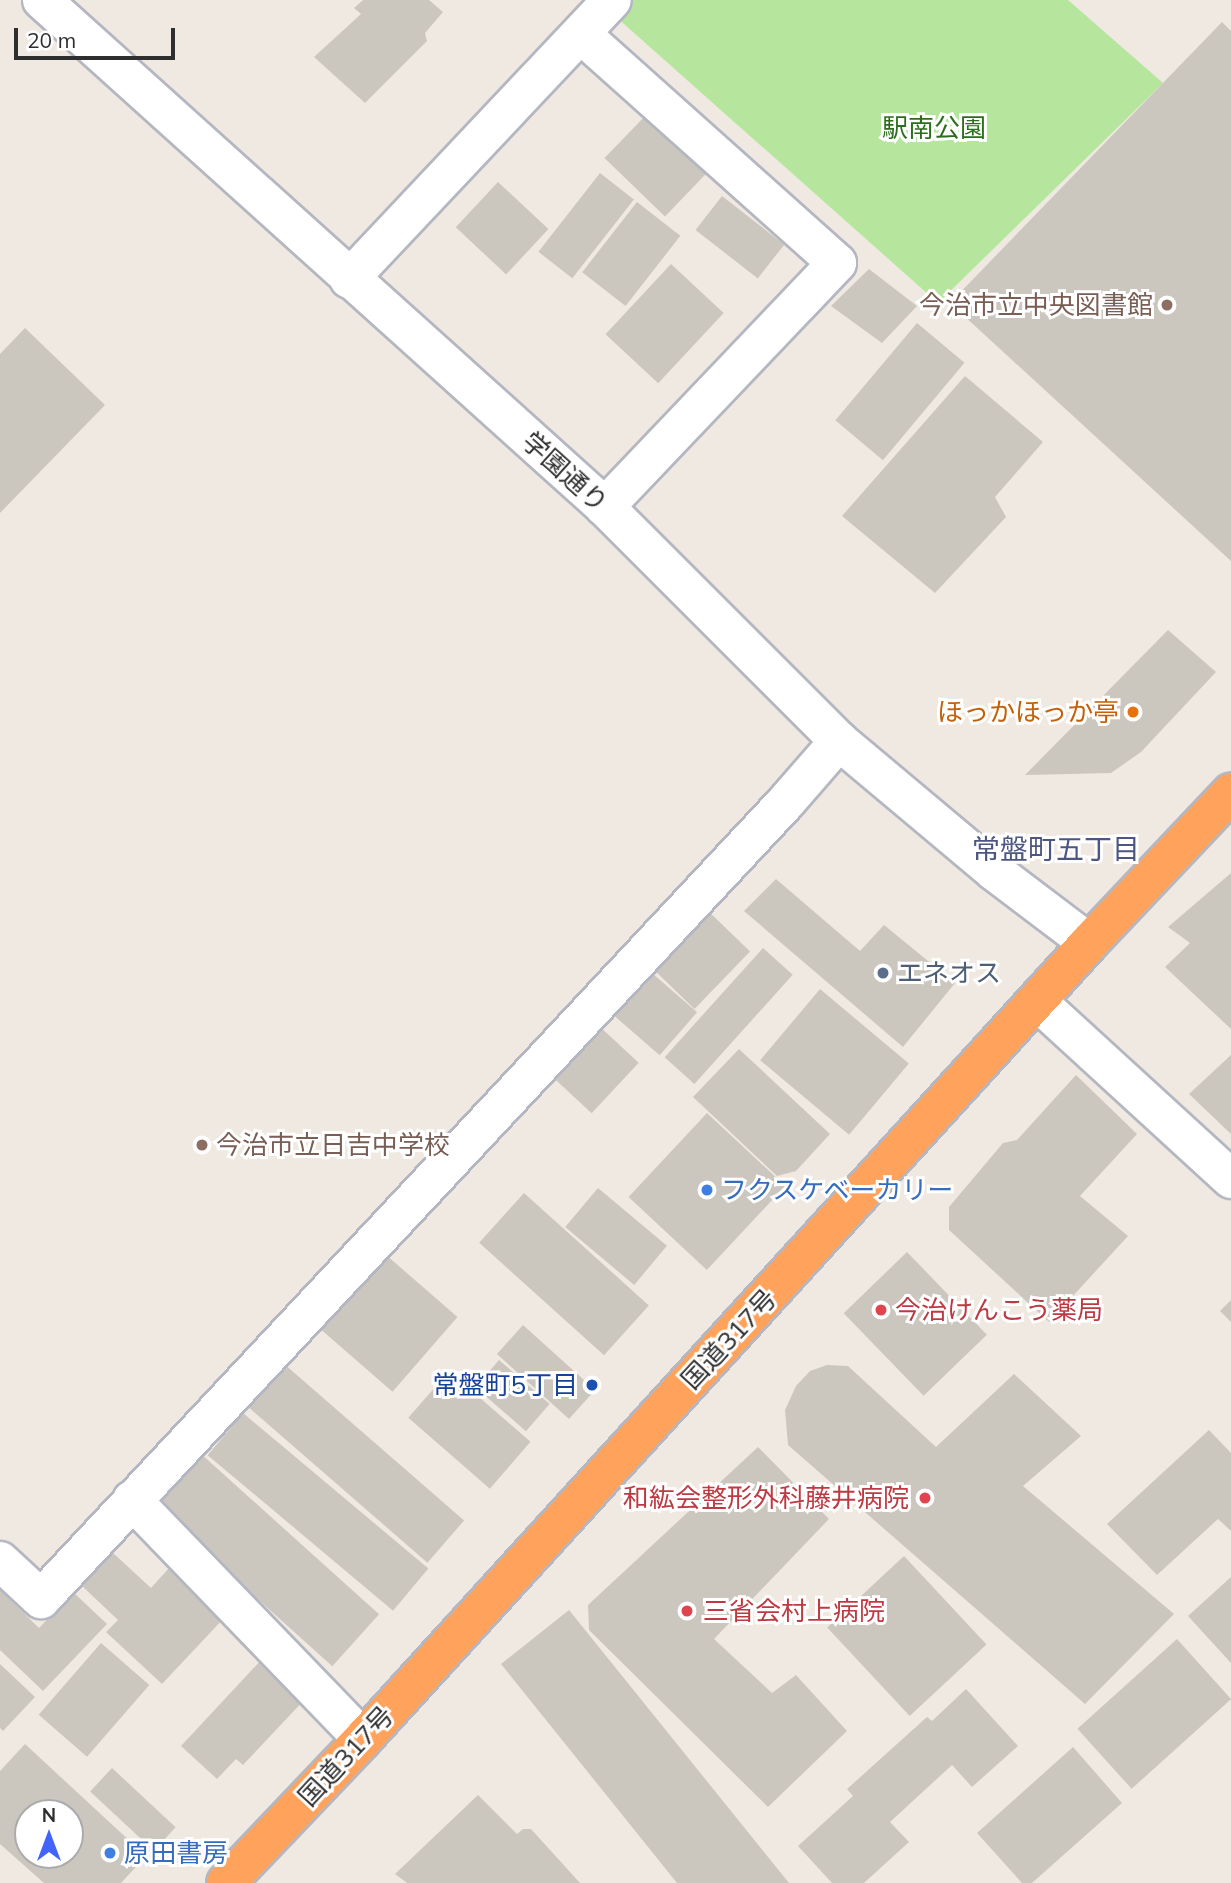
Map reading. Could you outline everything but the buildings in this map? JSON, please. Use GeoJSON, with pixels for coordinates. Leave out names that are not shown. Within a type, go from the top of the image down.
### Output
{"type":"FeatureCollection","features":[{"type":"Feature","properties":{"kind":"highway","name":"国道317号"},"geometry":{"type":"LineString","coordinates":[[226,1883],[363,1739],[1089,943],[1231,793]]}},
{"type":"Feature","properties":{"kind":"street","name":"学園通り"},"geometry":{"type":"LineString","coordinates":[[42,0],[605,507],[839,741],[994,872],[1089,943]]}},
{"type":"Feature","properties":{"kind":"street"},"geometry":{"type":"LineString","coordinates":[[349,279],[582,35],[612,0]]}},
{"type":"Feature","properties":{"kind":"street"},"geometry":{"type":"LineString","coordinates":[[582,35],[837,263],[605,507]]}},
{"type":"Feature","properties":{"kind":"street"},"geometry":{"type":"LineString","coordinates":[[0,1561],[41,1599],[767,822],[839,741]]}},
{"type":"Feature","properties":{"kind":"street"},"geometry":{"type":"LineString","coordinates":[[1038,1002],[1231,1179]]}},
{"type":"Feature","properties":{"kind":"street"},"geometry":{"type":"LineString","coordinates":[[132,1500],[363,1739]]}},
{"type":"Feature","properties":{"kind":"green space","name":"駅南公園"},"geometry":{"type":"Polygon","coordinates":[[[629,0],[1068,0],[1163,83],[938,303],[615,16],[629,0]]]}},
{"type":"Feature","properties":{"kind":"place","name":"今治市立中央図書館"},"geometry":{"type":"Point","coordinates":[1167,305]}},
{"type":"Feature","properties":{"kind":"place","name":"ほっかほっか亭"},"geometry":{"type":"Point","coordinates":[1133,712]}},
{"type":"Feature","properties":{"kind":"place","name":"エネオス"},"geometry":{"type":"Point","coordinates":[883,973]}},
{"type":"Feature","properties":{"kind":"place","name":"今治市立日吉中学校"},"geometry":{"type":"Point","coordinates":[202,1145]}},
{"type":"Feature","properties":{"kind":"place","name":"フクスケベーカリー"},"geometry":{"type":"Point","coordinates":[707,1190]}},
{"type":"Feature","properties":{"kind":"place","name":"今治けんこう薬局"},"geometry":{"type":"Point","coordinates":[881,1310]}},
{"type":"Feature","properties":{"kind":"place","name":"常盤町5丁目"},"geometry":{"type":"Point","coordinates":[592,1385]}},
{"type":"Feature","properties":{"kind":"place","name":"和紘会整形外科藤井病院"},"geometry":{"type":"Point","coordinates":[925,1498]}},
{"type":"Feature","properties":{"kind":"place","name":"三省会村上病院"},"geometry":{"type":"Point","coordinates":[687,1611]}},
{"type":"Feature","properties":{"kind":"place","name":"原田書房"},"geometry":{"type":"Point","coordinates":[110,1853]}},
{"type":"Feature","properties":{"kind":"district","name":"常盤町五丁目"},"geometry":{"type":"Point","coordinates":[1056,849]}}]}
